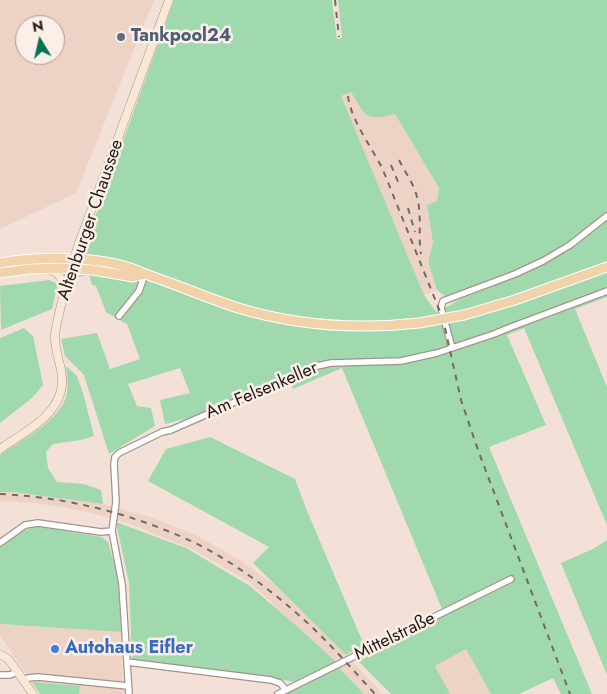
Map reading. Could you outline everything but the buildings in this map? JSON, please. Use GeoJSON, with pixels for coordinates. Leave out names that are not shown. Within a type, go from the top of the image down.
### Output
{"type":"FeatureCollection","features":[{"type":"Feature","properties":{"kind":"main road","name":"Altenburger Chaussee"},"geometry":{"type":"LineString","coordinates":[[0,448],[42,420],[49,414],[58,400],[62,388],[62,374],[55,350],[55,336],[72,264],[169,0]]}},
{"type":"Feature","properties":{"kind":"main road"},"geometry":{"type":"LineString","coordinates":[[0,263],[41,258],[72,264]]}},
{"type":"Feature","properties":{"kind":"main road"},"geometry":{"type":"LineString","coordinates":[[0,273],[72,264],[112,264],[136,269],[234,306],[272,317],[358,327],[419,323],[464,315],[521,298],[607,268]]}},
{"type":"Feature","properties":{"kind":"main road"},"geometry":{"type":"LineString","coordinates":[[46,268],[57,273],[66,286]]}},
{"type":"Feature","properties":{"kind":"main road"},"geometry":{"type":"LineString","coordinates":[[0,654],[8,659],[33,694]]}},
{"type":"Feature","properties":{"kind":"street"},"geometry":{"type":"LineString","coordinates":[[452,348],[441,308],[443,301],[515,274],[543,261],[570,245],[607,216]]}},
{"type":"Feature","properties":{"kind":"street"},"geometry":{"type":"LineString","coordinates":[[119,316],[139,291],[145,274]]}},
{"type":"Feature","properties":{"kind":"street","name":"Am Felsenkeller"},"geometry":{"type":"LineString","coordinates":[[112,531],[116,502],[115,457],[124,450],[316,366],[331,363],[401,361],[452,348],[607,291]]}},
{"type":"Feature","properties":{"kind":"street"},"geometry":{"type":"LineString","coordinates":[[0,543],[20,528],[38,523],[102,532],[112,531],[122,584],[129,694]]}},
{"type":"Feature","properties":{"kind":"street","name":"Mittelstraße"},"geometry":{"type":"LineString","coordinates":[[278,694],[511,579]]}},
{"type":"Feature","properties":{"kind":"street"},"geometry":{"type":"LineString","coordinates":[[127,662],[272,680],[280,683],[286,690]]}},
{"type":"Feature","properties":{"kind":"street"},"geometry":{"type":"LineString","coordinates":[[0,675],[10,675],[17,672]]}},
{"type":"Feature","properties":{"kind":"street"},"geometry":{"type":"LineString","coordinates":[[23,680],[38,678],[128,686]]}},
{"type":"Feature","properties":{"kind":"shaded area"},"geometry":{"type":"Polygon","coordinates":[[[0,0],[154,0],[76,193],[0,229],[0,0]]]}},
{"type":"Feature","properties":{"kind":"shaded area"},"geometry":{"type":"Polygon","coordinates":[[[351,92],[395,114],[439,188],[437,201],[427,205],[433,243],[428,261],[437,290],[424,295],[351,124],[341,96],[351,92]]]}},
{"type":"Feature","properties":{"kind":"shaded area"},"geometry":{"type":"Polygon","coordinates":[[[0,492],[14,492],[103,504],[150,517],[198,536],[243,562],[275,585],[383,694],[364,694],[251,583],[192,549],[127,523],[95,514],[65,507],[0,501],[0,492]]]}},
{"type":"Feature","properties":{"kind":"shaded area"},"geometry":{"type":"Polygon","coordinates":[[[0,624],[121,632],[124,694],[40,694],[0,636],[0,624]]]}},
{"type":"Feature","properties":{"kind":"shaded area"},"geometry":{"type":"Polygon","coordinates":[[[466,649],[491,694],[450,694],[435,666],[466,649]]]}},
{"type":"Feature","properties":{"kind":"green space"},"geometry":{"type":"Polygon","coordinates":[[[174,0],[332,0],[337,39],[342,38],[338,0],[607,0],[607,213],[574,239],[555,251],[490,282],[446,297],[437,290],[428,261],[433,243],[427,205],[437,201],[439,188],[395,114],[371,117],[363,112],[351,92],[341,96],[424,295],[437,313],[460,299],[491,287],[562,254],[607,218],[607,297],[575,309],[607,387],[607,525],[524,328],[507,335],[546,425],[489,447],[592,694],[561,694],[553,678],[519,694],[491,694],[466,649],[435,666],[450,694],[391,694],[355,658],[511,582],[508,578],[442,609],[342,368],[293,389],[287,375],[200,415],[165,424],[160,400],[190,393],[180,368],[128,384],[137,406],[151,408],[155,426],[109,454],[84,375],[65,356],[61,339],[97,333],[110,369],[140,359],[127,324],[106,312],[96,286],[92,285],[89,275],[78,277],[80,252],[98,210],[174,0]]]}},
{"type":"Feature","properties":{"kind":"green space"},"geometry":{"type":"Polygon","coordinates":[[[49,280],[58,284],[52,309],[1,330],[0,286],[49,280]]]}},
{"type":"Feature","properties":{"kind":"green space"},"geometry":{"type":"Polygon","coordinates":[[[24,328],[33,336],[43,385],[33,397],[0,423],[0,338],[24,328]]]}},
{"type":"Feature","properties":{"kind":"green space"},"geometry":{"type":"Polygon","coordinates":[[[66,366],[77,376],[94,436],[53,444],[46,452],[48,468],[57,482],[84,484],[101,490],[103,504],[14,492],[0,492],[0,455],[36,431],[60,409],[67,392],[66,366]]]}},
{"type":"Feature","properties":{"kind":"green space"},"geometry":{"type":"Polygon","coordinates":[[[210,437],[295,479],[364,645],[346,655],[253,563],[269,547],[148,481],[166,449],[210,437]]]}},
{"type":"Feature","properties":{"kind":"green space"},"geometry":{"type":"Polygon","coordinates":[[[116,522],[186,548],[250,586],[336,662],[294,682],[265,676],[132,659],[129,583],[116,522]]]}},
{"type":"Feature","properties":{"kind":"green space"},"geometry":{"type":"Polygon","coordinates":[[[36,526],[102,537],[108,542],[118,577],[121,632],[0,624],[0,547],[18,533],[36,526]]]}},
{"type":"Feature","properties":{"kind":"green space"},"geometry":{"type":"Polygon","coordinates":[[[607,540],[607,675],[561,563],[593,549],[607,540]]]}},
{"type":"Feature","properties":{"kind":"green space"},"geometry":{"type":"Polygon","coordinates":[[[339,668],[364,694],[286,694],[339,668]]]}},
{"type":"Feature","properties":{"kind":"green space"},"geometry":{"type":"Polygon","coordinates":[[[32,682],[80,686],[79,694],[40,694],[32,682]]]}},
{"type":"Feature","properties":{"kind":"railway"},"geometry":{"type":"LineString","coordinates":[[335,0],[339,37]]}},
{"type":"Feature","properties":{"kind":"railway"},"geometry":{"type":"LineString","coordinates":[[348,96],[357,124],[383,170],[443,319],[461,400],[570,694]]}},
{"type":"Feature","properties":{"kind":"railway"},"geometry":{"type":"LineString","coordinates":[[399,160],[416,192],[421,254]]}},
{"type":"Feature","properties":{"kind":"railway"},"geometry":{"type":"LineString","coordinates":[[391,165],[399,184]]}},
{"type":"Feature","properties":{"kind":"railway"},"geometry":{"type":"LineString","coordinates":[[408,208],[415,232]]}},
{"type":"Feature","properties":{"kind":"railway"},"geometry":{"type":"LineString","coordinates":[[0,494],[75,503],[123,515],[170,532],[207,549],[250,576],[290,607],[321,636],[375,694]]}},
{"type":"Feature","properties":{"kind":"place","name":"Tankpool24"},"geometry":{"type":"Point","coordinates":[121,37]}},
{"type":"Feature","properties":{"kind":"place","name":"Autohaus Eifler"},"geometry":{"type":"Point","coordinates":[55,649]}}]}
